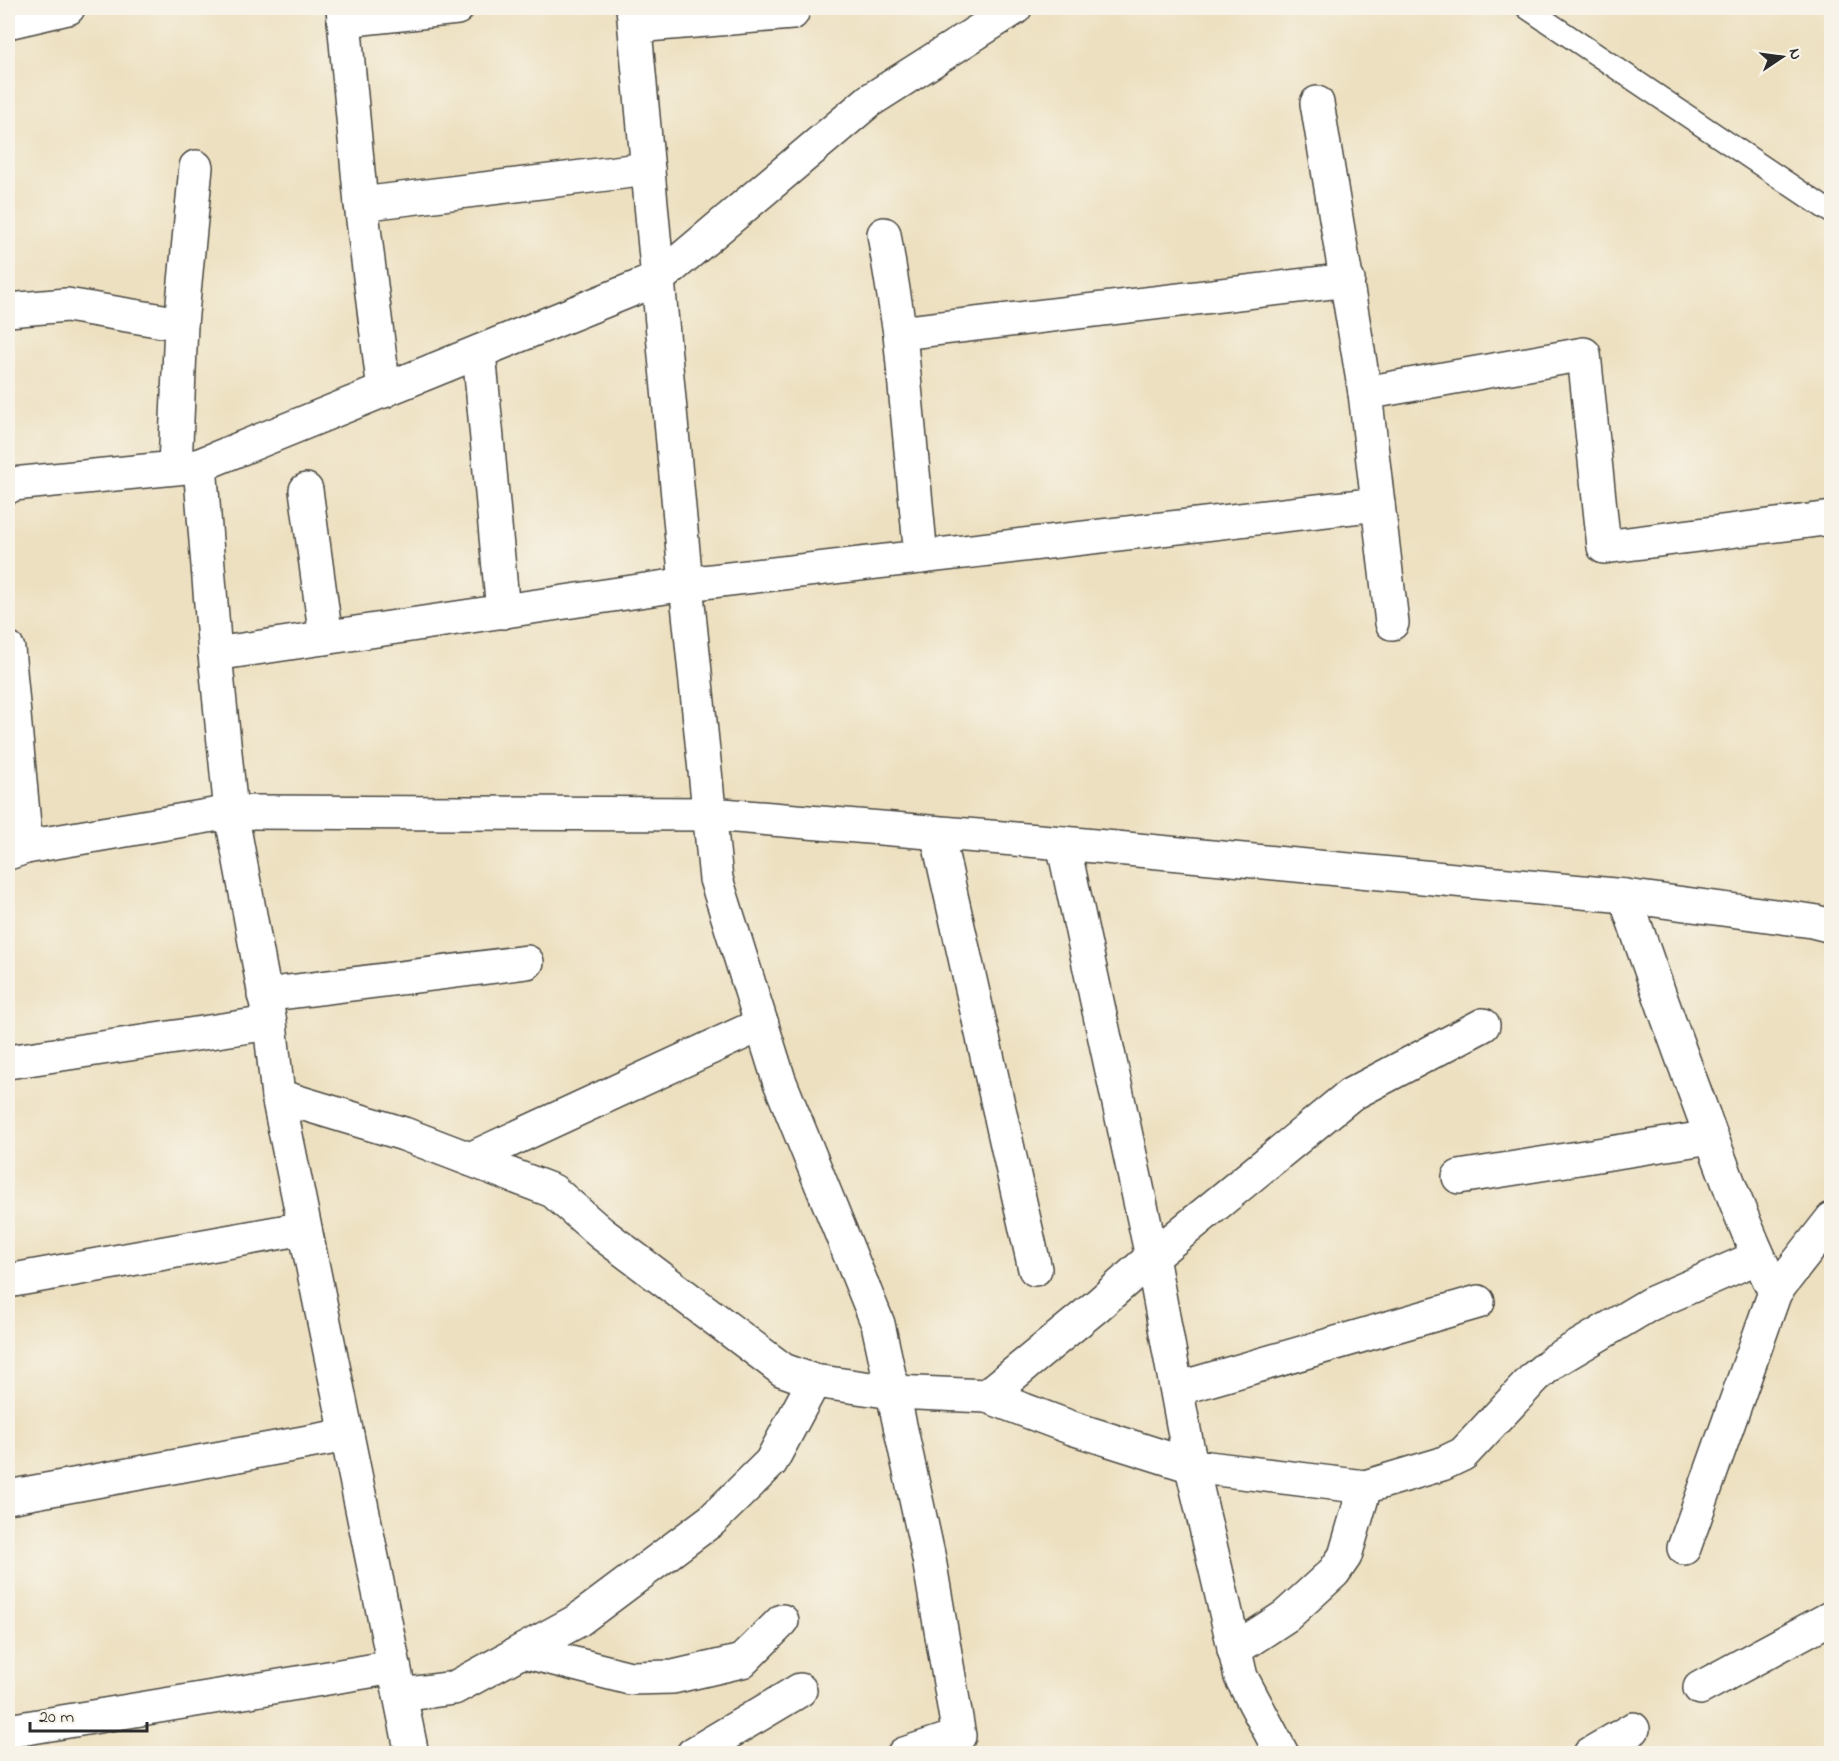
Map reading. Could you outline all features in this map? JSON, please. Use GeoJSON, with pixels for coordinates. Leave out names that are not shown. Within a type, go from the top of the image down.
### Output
{"type":"FeatureCollection","features":[{"type":"Feature","properties":{"kind":"street"},"geometry":{"type":"LineString","coordinates":[[8,22],[68,8]]}},
{"type":"Feature","properties":{"kind":"street"},"geometry":{"type":"LineString","coordinates":[[384,391],[361,204],[344,14],[457,8]]}},
{"type":"Feature","properties":{"kind":"street"},"geometry":{"type":"LineString","coordinates":[[792,8],[792,13],[634,16],[686,584],[716,879],[779,1080],[878,1324],[929,1559],[959,1736],[904,1754]]}},
{"type":"Feature","properties":{"kind":"street"},"geometry":{"type":"LineString","coordinates":[[8,487],[13,484],[188,466],[384,391],[658,279],[869,101],[1015,8]]}},
{"type":"Feature","properties":{"kind":"street"},"geometry":{"type":"LineString","coordinates":[[1317,103],[1365,393],[1392,623]]}},
{"type":"Feature","properties":{"kind":"street"},"geometry":{"type":"LineString","coordinates":[[196,167],[181,324],[188,466],[215,654],[231,812],[267,1009],[278,1096],[412,1754]]}},
{"type":"Feature","properties":{"kind":"street"},"geometry":{"type":"LineString","coordinates":[[361,204],[648,170]]}},
{"type":"Feature","properties":{"kind":"street"},"geometry":{"type":"LineString","coordinates":[[884,234],[900,333],[921,557]]}},
{"type":"Feature","properties":{"kind":"street"},"geometry":{"type":"LineString","coordinates":[[900,333],[1348,280]]}},
{"type":"Feature","properties":{"kind":"street"},"geometry":{"type":"LineString","coordinates":[[8,310],[67,305],[181,324]]}},
{"type":"Feature","properties":{"kind":"street"},"geometry":{"type":"LineString","coordinates":[[479,352],[503,612]]}},
{"type":"Feature","properties":{"kind":"street"},"geometry":{"type":"LineString","coordinates":[[1365,393],[1584,354],[1604,547],[1832,518]]}},
{"type":"Feature","properties":{"kind":"street"},"geometry":{"type":"LineString","coordinates":[[306,490],[326,638]]}},
{"type":"Feature","properties":{"kind":"street"},"geometry":{"type":"LineString","coordinates":[[215,654],[686,584],[1377,504]]}},
{"type":"Feature","properties":{"kind":"street"},"geometry":{"type":"LineString","coordinates":[[8,650],[17,850],[231,812],[711,814],[1063,843],[1625,896],[1812,921],[1832,926]]}},
{"type":"Feature","properties":{"kind":"street"},"geometry":{"type":"LineString","coordinates":[[937,832],[1035,1269]]}},
{"type":"Feature","properties":{"kind":"street"},"geometry":{"type":"LineString","coordinates":[[1063,843],[1152,1257],[1192,1466],[1234,1650],[1241,1677],[1282,1754]]}},
{"type":"Feature","properties":{"kind":"street"},"geometry":{"type":"LineString","coordinates":[[1625,896],[1711,1137],[1758,1257],[1775,1292]]}},
{"type":"Feature","properties":{"kind":"street"},"geometry":{"type":"LineString","coordinates":[[8,1062],[267,1009],[527,962]]}},
{"type":"Feature","properties":{"kind":"street"},"geometry":{"type":"LineString","coordinates":[[470,1159],[762,1023]]}},
{"type":"Feature","properties":{"kind":"street"},"geometry":{"type":"LineString","coordinates":[[987,1396],[1350,1095],[1483,1025]]}},
{"type":"Feature","properties":{"kind":"street"},"geometry":{"type":"LineString","coordinates":[[278,1096],[404,1134],[553,1191],[601,1233],[783,1370],[814,1382],[893,1392],[987,1396],[1072,1428],[1192,1466],[1365,1487],[1442,1464],[1463,1454],[1535,1377],[1554,1361],[1650,1304],[1758,1257]]}},
{"type":"Feature","properties":{"kind":"street"},"geometry":{"type":"LineString","coordinates":[[1459,1177],[1711,1137]]}},
{"type":"Feature","properties":{"kind":"street"},"geometry":{"type":"LineString","coordinates":[[1684,1548],[1775,1292],[1832,1218]]}},
{"type":"Feature","properties":{"kind":"street"},"geometry":{"type":"LineString","coordinates":[[8,1281],[305,1228]]}},
{"type":"Feature","properties":{"kind":"street"},"geometry":{"type":"LineString","coordinates":[[1177,1389],[1478,1302]]}},
{"type":"Feature","properties":{"kind":"street"},"geometry":{"type":"LineString","coordinates":[[8,1731],[397,1681],[454,1688],[577,1621],[712,1520],[771,1462],[814,1382]]}},
{"type":"Feature","properties":{"kind":"street"},"geometry":{"type":"LineString","coordinates":[[8,1497],[347,1435]]}},
{"type":"Feature","properties":{"kind":"street"},"geometry":{"type":"LineString","coordinates":[[1234,1650],[1286,1616],[1334,1572],[1345,1556],[1365,1487]]}},
{"type":"Feature","properties":{"kind":"street"},"geometry":{"type":"LineString","coordinates":[[1700,1688],[1832,1617]]}},
{"type":"Feature","properties":{"kind":"street"},"geometry":{"type":"LineString","coordinates":[[523,1651],[630,1678],[673,1677],[742,1661],[782,1621]]}},
{"type":"Feature","properties":{"kind":"street"},"geometry":{"type":"LineString","coordinates":[[693,1754],[800,1690]]}},
{"type":"Feature","properties":{"kind":"street"},"geometry":{"type":"LineString","coordinates":[[1590,1754],[1633,1729]]}},
{"type":"Feature","properties":{"kind":"lane"},"geometry":{"type":"LineString","coordinates":[[1527,8],[1832,213]]}}]}
